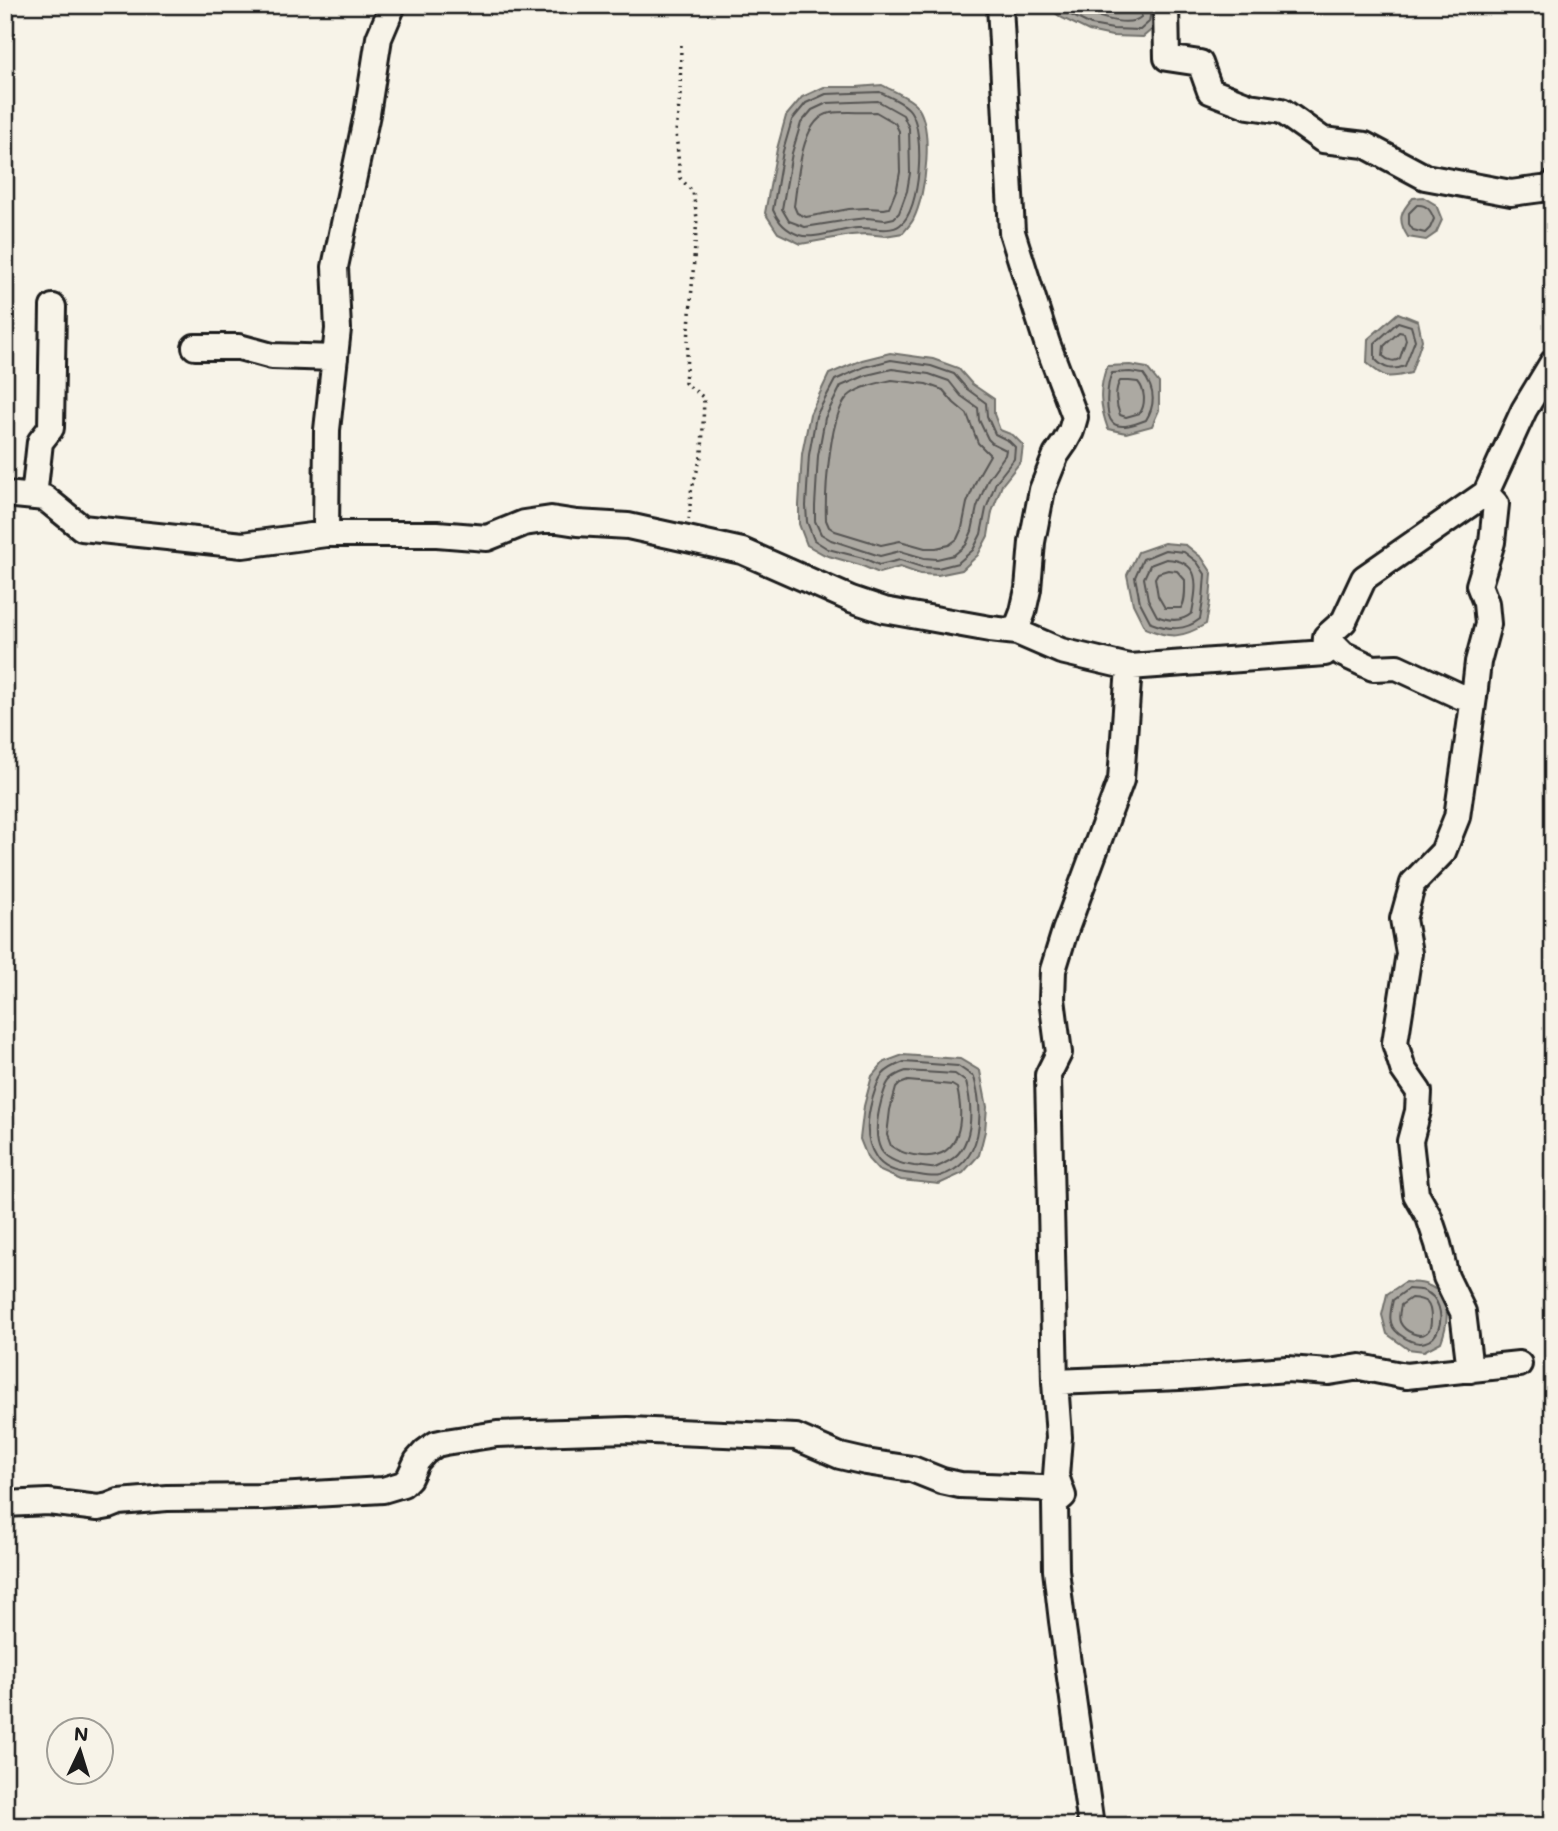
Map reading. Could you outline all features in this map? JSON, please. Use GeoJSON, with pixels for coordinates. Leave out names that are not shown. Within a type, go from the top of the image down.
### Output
{"type":"FeatureCollection","features":[{"type":"Feature","properties":{"kind":"street"},"geometry":{"type":"LineString","coordinates":[[326,534],[327,430],[338,329],[335,267],[368,114],[379,38],[393,5]]}},
{"type":"Feature","properties":{"kind":"street"},"geometry":{"type":"LineString","coordinates":[[1000,5],[1012,232],[1047,343],[1076,417],[1071,431],[1056,454],[1042,489],[1032,542],[1028,589],[1017,632]]}},
{"type":"Feature","properties":{"kind":"street"},"geometry":{"type":"LineString","coordinates":[[1166,5],[1167,58],[1200,62],[1210,91],[1249,106],[1282,111],[1323,140],[1365,145],[1425,177],[1511,192],[1549,188],[1553,184]]}},
{"type":"Feature","properties":{"kind":"street"},"geometry":{"type":"LineString","coordinates":[[34,497],[40,442],[51,428],[53,307]]}},
{"type":"Feature","properties":{"kind":"street"},"geometry":{"type":"LineString","coordinates":[[195,347],[239,347],[272,356],[335,358]]}},
{"type":"Feature","properties":{"kind":"street"},"geometry":{"type":"LineString","coordinates":[[5,494],[45,498],[82,528],[243,545],[326,534],[437,534],[488,538],[524,523],[551,519],[628,526],[742,551],[851,599],[884,610],[1017,632],[1061,651],[1129,667],[1325,653],[1326,637],[1344,621],[1364,578],[1486,493],[1524,410],[1553,362]]}},
{"type":"Feature","properties":{"kind":"street"},"geometry":{"type":"LineString","coordinates":[[1470,1370],[1464,1312],[1446,1277],[1429,1217],[1416,1194],[1410,1141],[1418,1111],[1419,1092],[1404,1069],[1395,1043],[1409,953],[1403,919],[1413,883],[1443,852],[1457,817],[1478,662],[1488,624],[1486,603],[1479,585],[1492,542],[1496,504],[1486,493]]}},
{"type":"Feature","properties":{"kind":"street"},"geometry":{"type":"LineString","coordinates":[[1326,637],[1343,654],[1373,668],[1397,667],[1462,696],[1474,697]]}},
{"type":"Feature","properties":{"kind":"street"},"geometry":{"type":"LineString","coordinates":[[1063,1496],[1056,1476],[1059,1437],[1055,1382],[1048,1074],[1059,1054],[1051,981],[1065,931],[1121,780],[1129,667]]}},
{"type":"Feature","properties":{"kind":"street"},"geometry":{"type":"LineString","coordinates":[[1055,1382],[1287,1369],[1329,1372],[1360,1367],[1406,1376],[1520,1364]]}},
{"type":"Feature","properties":{"kind":"street"},"geometry":{"type":"LineString","coordinates":[[5,1504],[48,1502],[98,1508],[119,1502],[167,1498],[261,1497],[383,1490],[403,1484],[417,1461],[436,1444],[497,1434],[640,1430],[796,1437],[840,1456],[912,1469],[960,1485],[1042,1488],[1063,1496]]}},
{"type":"Feature","properties":{"kind":"street"},"geometry":{"type":"LineString","coordinates":[[1063,1496],[1055,1503],[1056,1570],[1091,1826]]}},
{"type":"Feature","properties":{"kind":"path"},"geometry":{"type":"LineString","coordinates":[[681,45],[676,131],[680,178],[693,192],[697,218],[685,383],[704,398],[702,453],[691,492],[687,539]]}},
{"type":"Feature","properties":{"kind":"water"},"geometry":{"type":"Polygon","coordinates":[[[1046,5],[1159,5],[1156,26],[1143,37],[1112,36],[1089,31],[1062,18],[1046,5]]]}},
{"type":"Feature","properties":{"kind":"water"},"geometry":{"type":"Polygon","coordinates":[[[882,85],[915,104],[925,127],[925,178],[918,209],[911,223],[903,233],[885,236],[851,235],[801,244],[778,233],[765,213],[786,116],[802,97],[824,87],[882,85]]]}},
{"type":"Feature","properties":{"kind":"water"},"geometry":{"type":"Polygon","coordinates":[[[1423,197],[1436,205],[1442,220],[1436,233],[1426,240],[1408,237],[1401,221],[1405,208],[1413,198],[1423,197]]]}},
{"type":"Feature","properties":{"kind":"water"},"geometry":{"type":"Polygon","coordinates":[[[1398,313],[1418,321],[1422,340],[1411,373],[1387,376],[1367,363],[1368,339],[1398,313]]]}},
{"type":"Feature","properties":{"kind":"water"},"geometry":{"type":"Polygon","coordinates":[[[890,353],[933,359],[958,368],[972,384],[994,399],[994,414],[1000,430],[1013,435],[1023,445],[1021,461],[1002,485],[992,512],[988,536],[978,555],[962,570],[938,575],[920,574],[900,567],[879,573],[825,555],[807,545],[799,524],[802,454],[810,414],[829,374],[862,360],[890,353]]]}},
{"type":"Feature","properties":{"kind":"water"},"geometry":{"type":"Polygon","coordinates":[[[1130,365],[1147,368],[1159,383],[1159,410],[1152,426],[1126,433],[1108,429],[1101,391],[1107,366],[1130,365]]]}},
{"type":"Feature","properties":{"kind":"water"},"geometry":{"type":"Polygon","coordinates":[[[1164,543],[1186,545],[1202,558],[1212,573],[1206,624],[1183,634],[1162,634],[1145,628],[1133,604],[1127,575],[1138,552],[1164,543]]]}},
{"type":"Feature","properties":{"kind":"water"},"geometry":{"type":"Polygon","coordinates":[[[903,1055],[960,1059],[980,1071],[987,1107],[979,1155],[963,1173],[939,1184],[901,1180],[878,1170],[868,1159],[860,1139],[864,1106],[872,1076],[884,1062],[903,1055]]]}},
{"type":"Feature","properties":{"kind":"water"},"geometry":{"type":"Polygon","coordinates":[[[1405,1282],[1427,1285],[1435,1289],[1445,1301],[1447,1317],[1441,1342],[1424,1351],[1408,1349],[1387,1334],[1382,1315],[1387,1294],[1405,1282]]]}}]}
